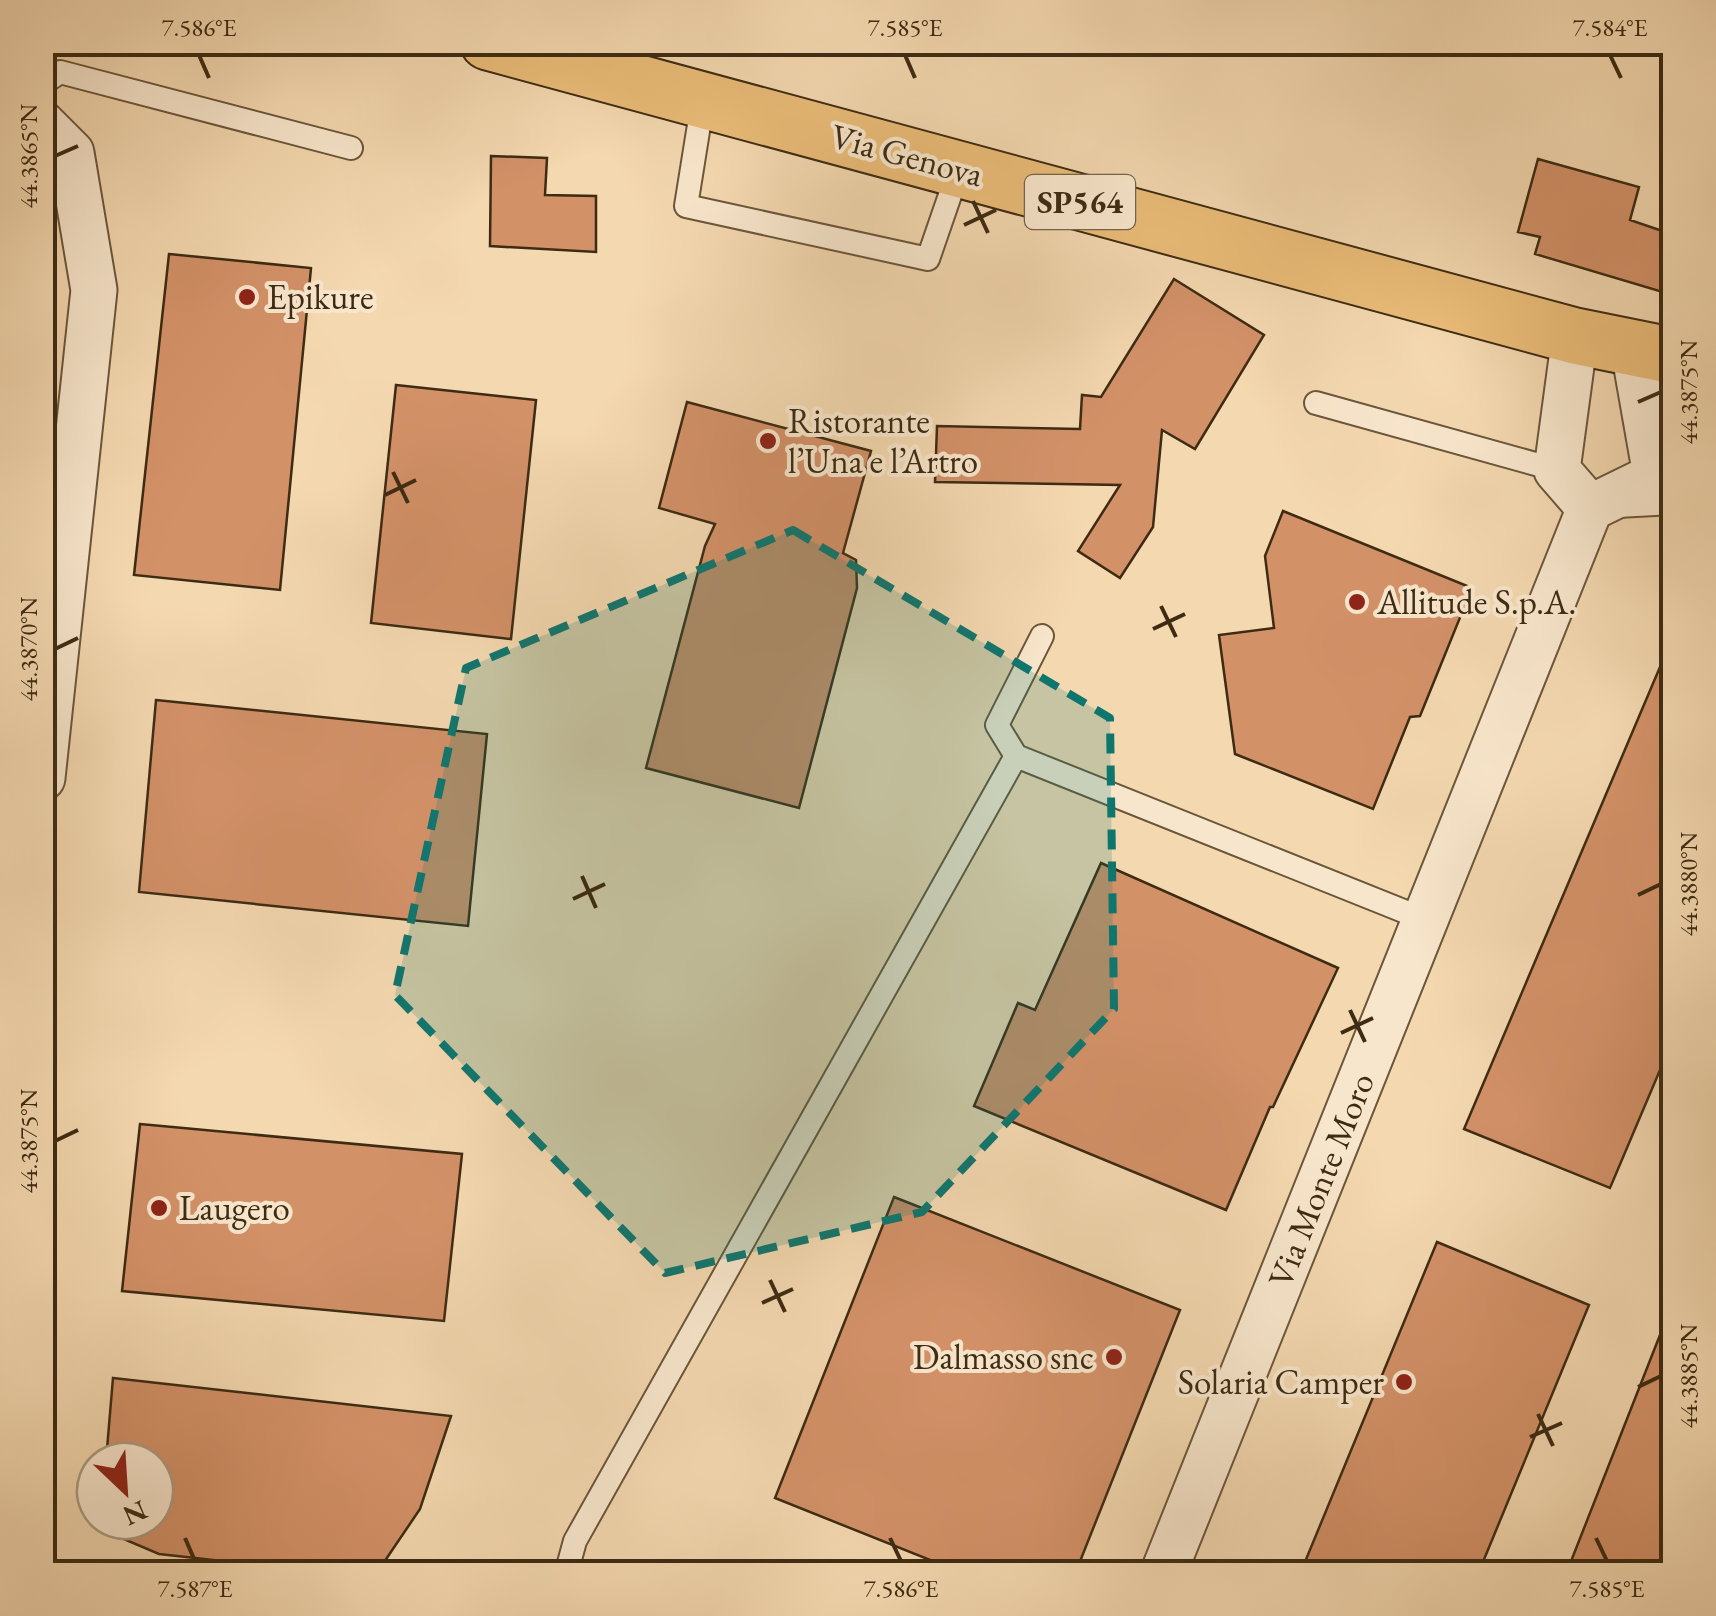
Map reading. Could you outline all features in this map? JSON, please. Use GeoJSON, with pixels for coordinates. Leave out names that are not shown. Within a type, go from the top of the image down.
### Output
{"type":"FeatureCollection","features":[{"type":"Feature","properties":{"kind":"main road","name":"Via Genova"},"geometry":{"type":"LineString","coordinates":[[488,42],[1575,336],[1654,353]]}},
{"type":"Feature","properties":{"kind":"street"},"geometry":{"type":"LineString","coordinates":[[42,124],[72,153],[94,290],[42,778]]}},
{"type":"Feature","properties":{"kind":"street"},"geometry":{"type":"LineString","coordinates":[[1575,336],[1557,470],[1590,508],[1668,482],[1654,353]]}},
{"type":"Feature","properties":{"kind":"street","name":"Via Monte Moro"},"geometry":{"type":"LineString","coordinates":[[1163,1574],[1590,508]]}},
{"type":"Feature","properties":{"kind":"lane"},"geometry":{"type":"LineString","coordinates":[[42,84],[60,72],[351,148]]}},
{"type":"Feature","properties":{"kind":"lane"},"geometry":{"type":"LineString","coordinates":[[703,100],[686,206],[928,259],[958,169]]}},
{"type":"Feature","properties":{"kind":"lane"},"geometry":{"type":"LineString","coordinates":[[1316,403],[1557,470]]}},
{"type":"Feature","properties":{"kind":"lane"},"geometry":{"type":"LineString","coordinates":[[1042,636],[998,725],[1016,756],[1426,920]]}},
{"type":"Feature","properties":{"kind":"lane"},"geometry":{"type":"LineString","coordinates":[[566,1574],[576,1541],[1016,756]]}},
{"type":"Feature","properties":{"kind":"highlighted area"},"geometry":{"type":"Polygon","coordinates":[[[793,530],[1110,718],[1114,1009],[922,1212],[665,1273],[395,995],[466,668],[793,530]]]}},
{"type":"Feature","properties":{"kind":"building"},"geometry":{"type":"Polygon","coordinates":[[[491,156],[547,158],[545,195],[596,196],[596,252],[490,246],[491,156]]]}},
{"type":"Feature","properties":{"kind":"building"},"geometry":{"type":"Polygon","coordinates":[[[1538,159],[1639,187],[1630,220],[1674,235],[1674,270],[1666,293],[1535,254],[1540,237],[1518,232],[1538,159]]]}},
{"type":"Feature","properties":{"kind":"building"},"geometry":{"type":"Polygon","coordinates":[[[169,254],[311,268],[280,590],[134,575],[169,254]]]}},
{"type":"Feature","properties":{"kind":"building"},"geometry":{"type":"Polygon","coordinates":[[[1174,279],[1264,335],[1195,449],[1162,430],[1153,527],[1120,578],[1078,551],[1120,485],[935,482],[937,426],[1080,429],[1082,395],[1101,397],[1174,279]]]}},
{"type":"Feature","properties":{"kind":"building"},"geometry":{"type":"Polygon","coordinates":[[[396,385],[536,400],[511,639],[371,623],[396,385]]]}},
{"type":"Feature","properties":{"kind":"building"},"geometry":{"type":"Polygon","coordinates":[[[687,402],[871,451],[843,553],[856,560],[857,588],[799,808],[646,768],[705,546],[715,524],[659,508],[687,402]]]}},
{"type":"Feature","properties":{"kind":"building"},"geometry":{"type":"Polygon","coordinates":[[[1283,511],[1472,588],[1420,716],[1410,717],[1373,809],[1235,754],[1219,635],[1274,628],[1265,556],[1283,511]]]}},
{"type":"Feature","properties":{"kind":"building"},"geometry":{"type":"Polygon","coordinates":[[[1674,634],[1674,1037],[1610,1188],[1464,1129],[1674,634]]]}},
{"type":"Feature","properties":{"kind":"building"},"geometry":{"type":"Polygon","coordinates":[[[156,700],[487,734],[468,926],[139,892],[156,700]]]}},
{"type":"Feature","properties":{"kind":"building"},"geometry":{"type":"Polygon","coordinates":[[[1101,863],[1338,968],[1270,1107],[1226,1210],[974,1106],[1018,1003],[1035,1010],[1101,863]]]}},
{"type":"Feature","properties":{"kind":"building"},"geometry":{"type":"Polygon","coordinates":[[[140,1124],[462,1154],[444,1321],[122,1291],[140,1124]]]}},
{"type":"Feature","properties":{"kind":"building"},"geometry":{"type":"Polygon","coordinates":[[[894,1197],[1180,1310],[1075,1574],[965,1574],[775,1498],[894,1197]]]}},
{"type":"Feature","properties":{"kind":"building"},"geometry":{"type":"Polygon","coordinates":[[[1437,1242],[1589,1305],[1478,1574],[1300,1574],[1437,1242]]]}},
{"type":"Feature","properties":{"kind":"building"},"geometry":{"type":"Polygon","coordinates":[[[1671,1307],[1674,1574],[1566,1574],[1671,1307]]]}},
{"type":"Feature","properties":{"kind":"building"},"geometry":{"type":"Polygon","coordinates":[[[113,1378],[451,1416],[420,1509],[376,1574],[341,1574],[159,1554],[128,1541],[175,1541],[175,1441],[108,1441],[113,1378]]]}},
{"type":"Feature","properties":{"kind":"place","name":"Epikure"},"geometry":{"type":"Point","coordinates":[247,297]}},
{"type":"Feature","properties":{"kind":"place","name":"Ristorante l’Una e l’Artro"},"geometry":{"type":"Point","coordinates":[768,441]}},
{"type":"Feature","properties":{"kind":"place","name":"Allitude S.p.A."},"geometry":{"type":"Point","coordinates":[1357,602]}},
{"type":"Feature","properties":{"kind":"place","name":"Laugero"},"geometry":{"type":"Point","coordinates":[159,1208]}},
{"type":"Feature","properties":{"kind":"place","name":"Dalmasso snc"},"geometry":{"type":"Point","coordinates":[1114,1357]}},
{"type":"Feature","properties":{"kind":"place","name":"Solaria Camper"},"geometry":{"type":"Point","coordinates":[1404,1382]}}]}
